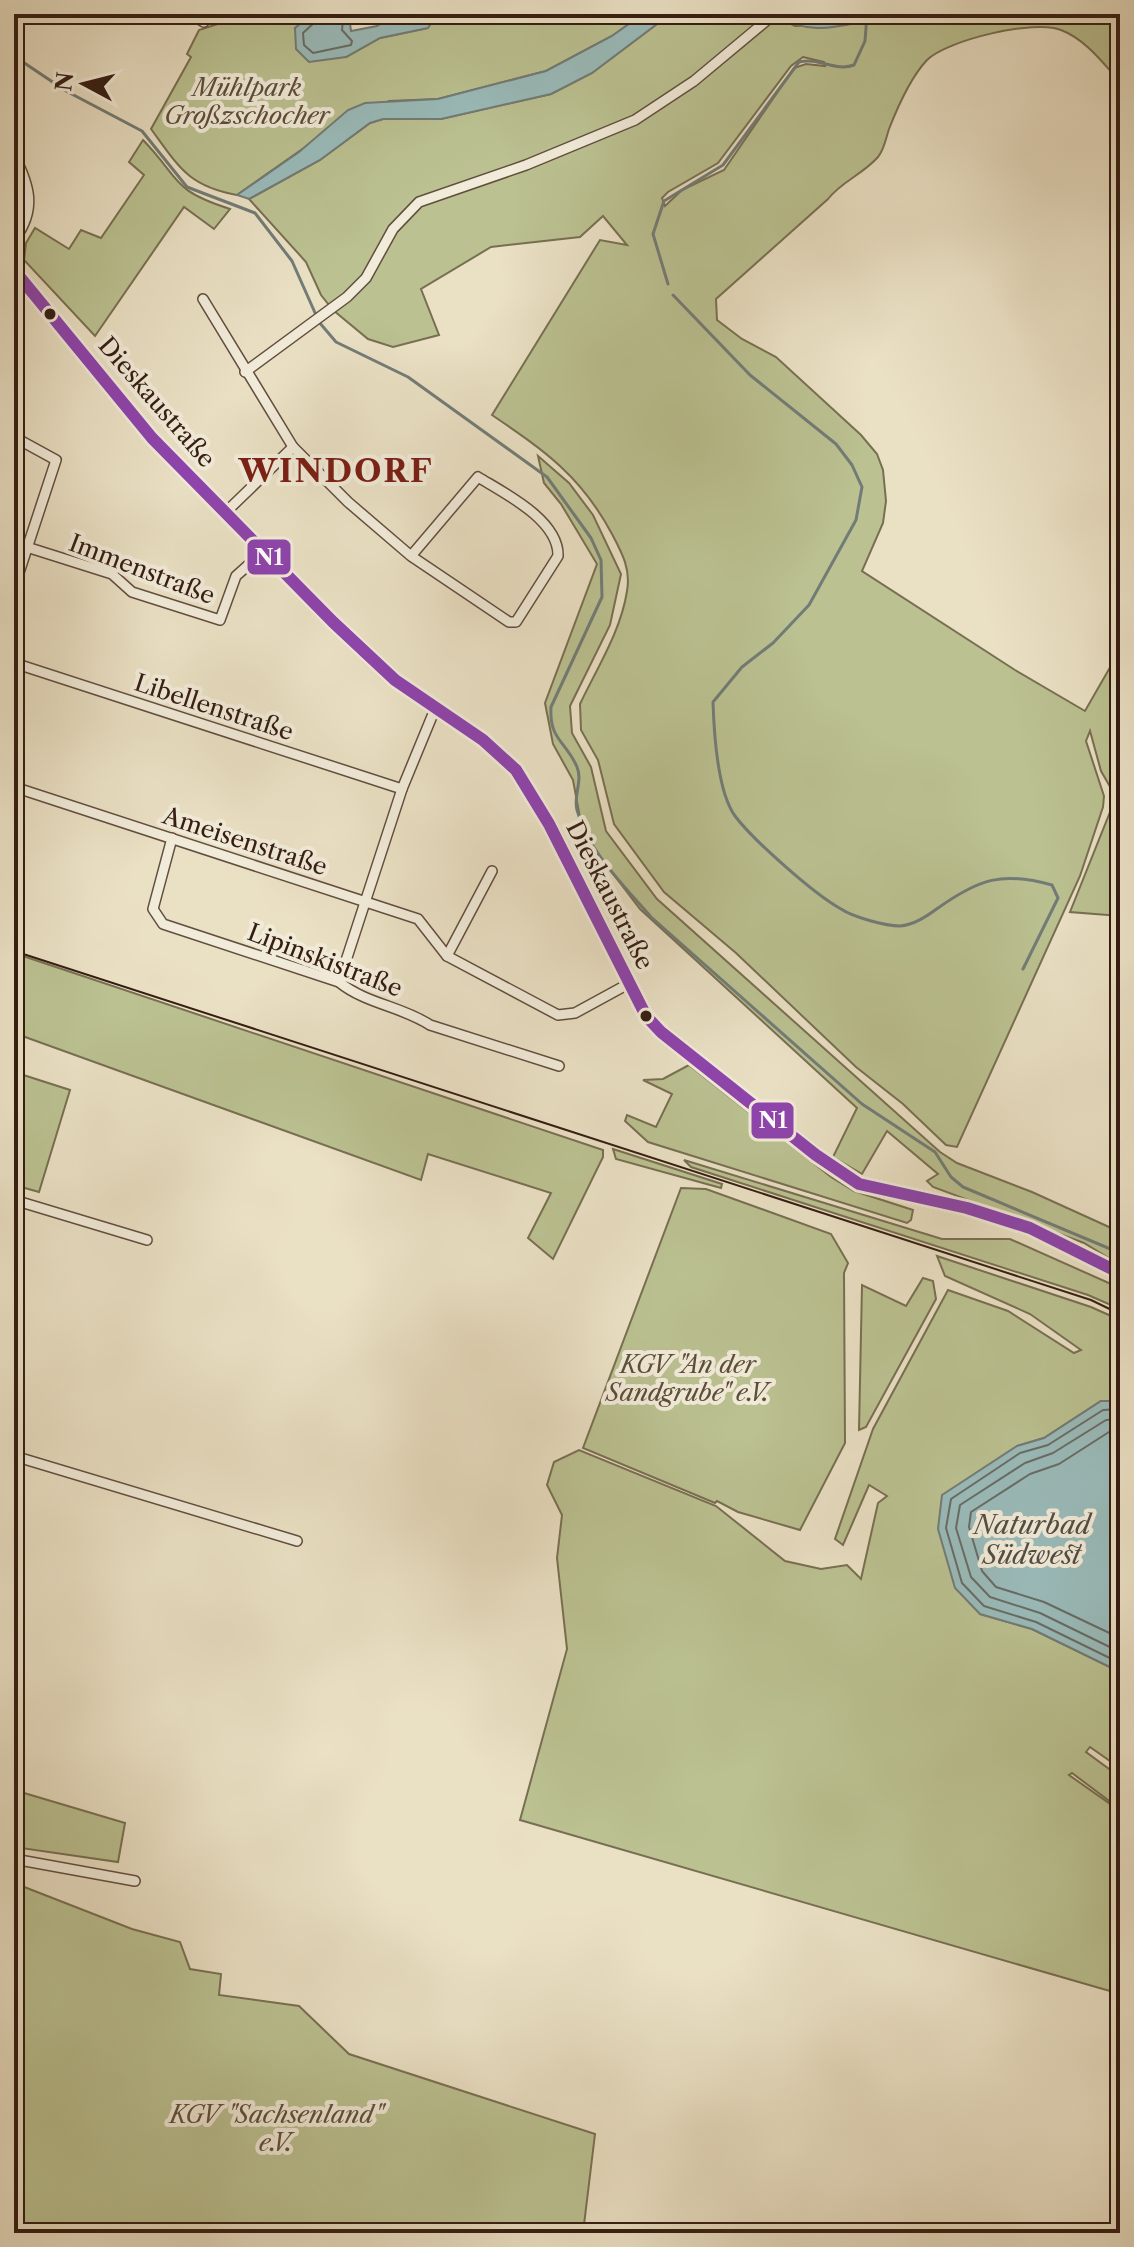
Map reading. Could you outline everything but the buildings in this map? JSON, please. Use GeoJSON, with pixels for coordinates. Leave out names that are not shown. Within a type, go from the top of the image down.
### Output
{"type":"FeatureCollection","features":[{"type":"Feature","properties":{"kind":"main road","name":"Dieskaustraße"},"geometry":{"type":"LineString","coordinates":[[14,270],[152,438],[264,551],[395,680],[483,740],[516,770],[549,824],[646,1016],[661,1032],[841,1174],[881,1191],[967,1208],[1030,1228],[1120,1273]]}},
{"type":"Feature","properties":{"kind":"street"},"geometry":{"type":"LineString","coordinates":[[190,14],[204,22]]}},
{"type":"Feature","properties":{"kind":"street"},"geometry":{"type":"LineString","coordinates":[[245,372],[333,310],[366,278],[393,229],[419,202],[526,165],[635,120],[694,81],[766,21]]}},
{"type":"Feature","properties":{"kind":"street"},"geometry":{"type":"LineString","coordinates":[[14,155],[29,183],[31,207],[14,240]]}},
{"type":"Feature","properties":{"kind":"street"},"geometry":{"type":"LineString","coordinates":[[203,299],[293,447],[348,502],[411,556],[509,622],[516,622],[558,556],[558,548],[536,513],[478,477],[411,556]]}},
{"type":"Feature","properties":{"kind":"street"},"geometry":{"type":"LineString","coordinates":[[14,437],[56,460],[14,588]]}},
{"type":"Feature","properties":{"kind":"street"},"geometry":{"type":"LineString","coordinates":[[227,511],[293,447]]}},
{"type":"Feature","properties":{"kind":"street","name":"Immenstraße"},"geometry":{"type":"LineString","coordinates":[[14,543],[112,574],[132,592],[220,620],[236,576],[264,551]]}},
{"type":"Feature","properties":{"kind":"street","name":"Libellenstraße"},"geometry":{"type":"LineString","coordinates":[[14,663],[402,789]]}},
{"type":"Feature","properties":{"kind":"street"},"geometry":{"type":"LineString","coordinates":[[339,982],[402,789],[435,709]]}},
{"type":"Feature","properties":{"kind":"street","name":"Ameisenstraße"},"geometry":{"type":"LineString","coordinates":[[14,787],[418,919],[447,956],[558,1015],[575,1013],[630,983]]}},
{"type":"Feature","properties":{"kind":"street","name":"Lipinskistraße"},"geometry":{"type":"LineString","coordinates":[[172,838],[153,909],[163,924],[339,982],[355,995],[414,1015],[430,1025],[559,1066]]}},
{"type":"Feature","properties":{"kind":"street"},"geometry":{"type":"LineString","coordinates":[[447,956],[492,871]]}},
{"type":"Feature","properties":{"kind":"street"},"geometry":{"type":"LineString","coordinates":[[14,1200],[147,1240]]}},
{"type":"Feature","properties":{"kind":"street"},"geometry":{"type":"LineString","coordinates":[[14,1456],[297,1541]]}},
{"type":"Feature","properties":{"kind":"street"},"geometry":{"type":"LineString","coordinates":[[14,1859],[135,1881]]}},
{"type":"Feature","properties":{"kind":"green space","name":"Mühlpark Großzschocher"},"geometry":{"type":"Polygon","coordinates":[[[249,14],[313,14],[295,28],[346,57],[380,38],[427,28],[437,14],[643,14],[612,36],[546,71],[438,99],[389,101],[308,145],[237,195],[207,186],[186,173],[151,129],[191,57],[187,54],[199,30],[249,14]]]}},
{"type":"Feature","properties":{"kind":"green space"},"geometry":{"type":"Polygon","coordinates":[[[666,14],[771,14],[795,26],[863,23],[896,15],[1106,14],[1120,23],[1120,82],[1078,39],[1049,27],[992,33],[937,53],[927,60],[910,84],[878,157],[839,187],[716,299],[717,320],[742,339],[776,357],[861,435],[877,454],[883,470],[886,501],[883,523],[862,571],[1015,670],[1085,711],[1120,650],[1120,916],[1070,912],[1116,797],[1101,771],[1090,731],[1086,741],[1104,796],[1103,807],[1080,876],[957,1147],[946,1145],[903,1104],[856,1067],[736,953],[664,892],[614,824],[598,760],[581,730],[580,704],[620,620],[628,583],[625,561],[600,514],[574,480],[545,453],[492,415],[600,240],[627,245],[603,216],[580,237],[491,247],[421,289],[439,335],[393,347],[368,339],[333,310],[321,295],[306,262],[249,199],[320,160],[370,123],[383,119],[441,119],[551,94],[592,73],[666,14]],[[803,57],[791,66],[718,163],[668,192],[662,198],[665,206],[682,190],[724,170],[794,68],[806,64],[825,66],[824,62],[803,57]]]}},
{"type":"Feature","properties":{"kind":"green space"},"geometry":{"type":"Polygon","coordinates":[[[143,140],[186,189],[230,209],[214,229],[184,207],[95,336],[24,260],[26,243],[35,228],[69,249],[81,230],[101,238],[144,175],[129,162],[143,140]]]}},
{"type":"Feature","properties":{"kind":"green space"},"geometry":{"type":"Polygon","coordinates":[[[538,456],[569,483],[593,515],[621,574],[610,625],[570,706],[572,733],[591,767],[606,831],[657,899],[940,1152],[957,1163],[1032,1192],[1120,1232],[1120,1265],[1084,1243],[933,1187],[927,1181],[938,1174],[887,1131],[862,1174],[833,1157],[857,1108],[640,909],[583,834],[573,780],[553,744],[545,703],[597,564],[561,504],[544,483],[538,456]]]}},
{"type":"Feature","properties":{"kind":"green space"},"geometry":{"type":"Polygon","coordinates":[[[14,953],[603,1150],[603,1157],[553,1259],[528,1238],[551,1193],[428,1154],[421,1180],[14,1033],[14,953]]]}},
{"type":"Feature","properties":{"kind":"green space"},"geometry":{"type":"Polygon","coordinates":[[[689,1065],[831,1177],[854,1191],[913,1210],[911,1220],[907,1223],[648,1142],[625,1121],[627,1115],[656,1127],[672,1094],[643,1080],[663,1079],[689,1065]]]}},
{"type":"Feature","properties":{"kind":"green space"},"geometry":{"type":"Polygon","coordinates":[[[14,1072],[70,1090],[39,1192],[14,1185],[14,1072]]]}},
{"type":"Feature","properties":{"kind":"green space"},"geometry":{"type":"Polygon","coordinates":[[[613,1149],[722,1184],[721,1188],[616,1159],[613,1149]]]}},
{"type":"Feature","properties":{"kind":"green space"},"geometry":{"type":"Polygon","coordinates":[[[684,1160],[942,1239],[1010,1239],[1120,1288],[1120,1309],[1088,1295],[691,1167],[684,1160]]]}},
{"type":"Feature","properties":{"kind":"green space","name":"KGV \"An der Sandgrube\" e.V."},"geometry":{"type":"Polygon","coordinates":[[[681,1188],[706,1189],[831,1234],[848,1263],[844,1273],[845,1443],[800,1530],[738,1512],[583,1448],[681,1188]]]}},
{"type":"Feature","properties":{"kind":"green space"},"geometry":{"type":"Polygon","coordinates":[[[937,1256],[1091,1307],[1120,1320],[1120,1401],[1101,1401],[1044,1438],[1017,1446],[980,1614],[1032,1629],[1120,1672],[1120,1768],[1090,1747],[1086,1752],[1120,1777],[1120,1809],[1072,1773],[1069,1775],[1120,1811],[1120,1994],[520,1820],[567,1649],[557,1558],[562,1515],[547,1485],[554,1462],[579,1450],[716,1506],[785,1561],[821,1569],[847,1565],[861,1579],[878,1503],[887,1496],[869,1485],[843,1545],[835,1539],[873,1429],[948,1290],[1008,1311],[1074,1353],[1081,1350],[1030,1314],[945,1276],[937,1256]]]}},
{"type":"Feature","properties":{"kind":"green space"},"geometry":{"type":"Polygon","coordinates":[[[923,1278],[933,1281],[936,1299],[866,1427],[859,1430],[862,1285],[906,1306],[923,1278]]]}},
{"type":"Feature","properties":{"kind":"green space"},"geometry":{"type":"Polygon","coordinates":[[[14,1790],[125,1823],[118,1862],[14,1847],[14,1790]]]}},
{"type":"Feature","properties":{"kind":"green space","name":"KGV \"Sachsenland\" e.V."},"geometry":{"type":"Polygon","coordinates":[[[14,1883],[132,1929],[180,1942],[190,1969],[221,1974],[219,1995],[299,2006],[349,2054],[595,2134],[583,2233],[14,2233],[14,1883]]]}},
{"type":"Feature","properties":{"kind":"water"},"geometry":{"type":"Polygon","coordinates":[[[313,14],[367,14],[350,23],[351,31],[377,26],[388,19],[389,14],[437,14],[428,28],[380,38],[346,57],[309,62],[296,49],[295,28],[313,14]]]}},
{"type":"Feature","properties":{"kind":"water"},"geometry":{"type":"Polygon","coordinates":[[[643,14],[666,14],[592,73],[551,94],[441,119],[383,119],[370,123],[320,160],[249,199],[237,195],[299,152],[348,110],[365,103],[438,99],[546,71],[612,36],[643,14]]]}},
{"type":"Feature","properties":{"kind":"water"},"geometry":{"type":"Polygon","coordinates":[[[771,14],[945,14],[894,16],[818,28],[804,27],[771,14]]]}},
{"type":"Feature","properties":{"kind":"water","name":"Naturbad Südwest"},"geometry":{"type":"Polygon","coordinates":[[[1101,1401],[1120,1401],[1120,1672],[1032,1629],[980,1614],[955,1588],[938,1529],[942,1495],[1017,1446],[1044,1438],[1101,1401]]]}},
{"type":"Feature","properties":{"kind":"waterway"},"geometry":{"type":"LineString","coordinates":[[668,284],[653,234],[664,201],[723,165],[799,62],[813,61],[840,67],[854,65],[865,41],[867,14]]}},
{"type":"Feature","properties":{"kind":"waterway"},"geometry":{"type":"LineString","coordinates":[[14,56],[66,91],[142,131],[187,187],[255,213],[292,261],[316,315]]}},
{"type":"Feature","properties":{"kind":"waterway"},"geometry":{"type":"LineString","coordinates":[[673,295],[750,375],[836,444],[852,465],[862,487],[856,520],[809,605],[773,643],[742,667],[713,702],[718,761],[729,805],[755,839],[816,892],[846,912],[878,923],[910,924],[966,890],[992,880],[1019,879],[1052,885],[1058,898],[1023,969]]}},
{"type":"Feature","properties":{"kind":"waterway"},"geometry":{"type":"LineString","coordinates":[[319,322],[336,342],[408,377],[547,477],[591,538],[601,560],[602,597],[551,707],[551,718],[555,734],[573,758],[579,772],[576,805],[582,825],[598,854],[619,881],[651,917],[862,1104],[935,1152],[951,1177],[963,1187],[1120,1253]]}},
{"type":"Feature","properties":{"kind":"tram line"},"geometry":{"type":"LineString","coordinates":[[14,951],[1091,1300],[1120,1314]]}},
{"type":"Feature","properties":{"kind":"transit line","name":"N1"},"geometry":{"type":"LineString","coordinates":[[14,270],[152,438],[333,622],[395,680],[483,740],[516,770],[549,824],[646,1016],[661,1032],[816,1155],[859,1184],[967,1208],[1030,1228],[1120,1273]]}},
{"type":"Feature","properties":{"kind":"district","name":"WINDORF"},"geometry":{"type":"Point","coordinates":[336,470]}}]}
